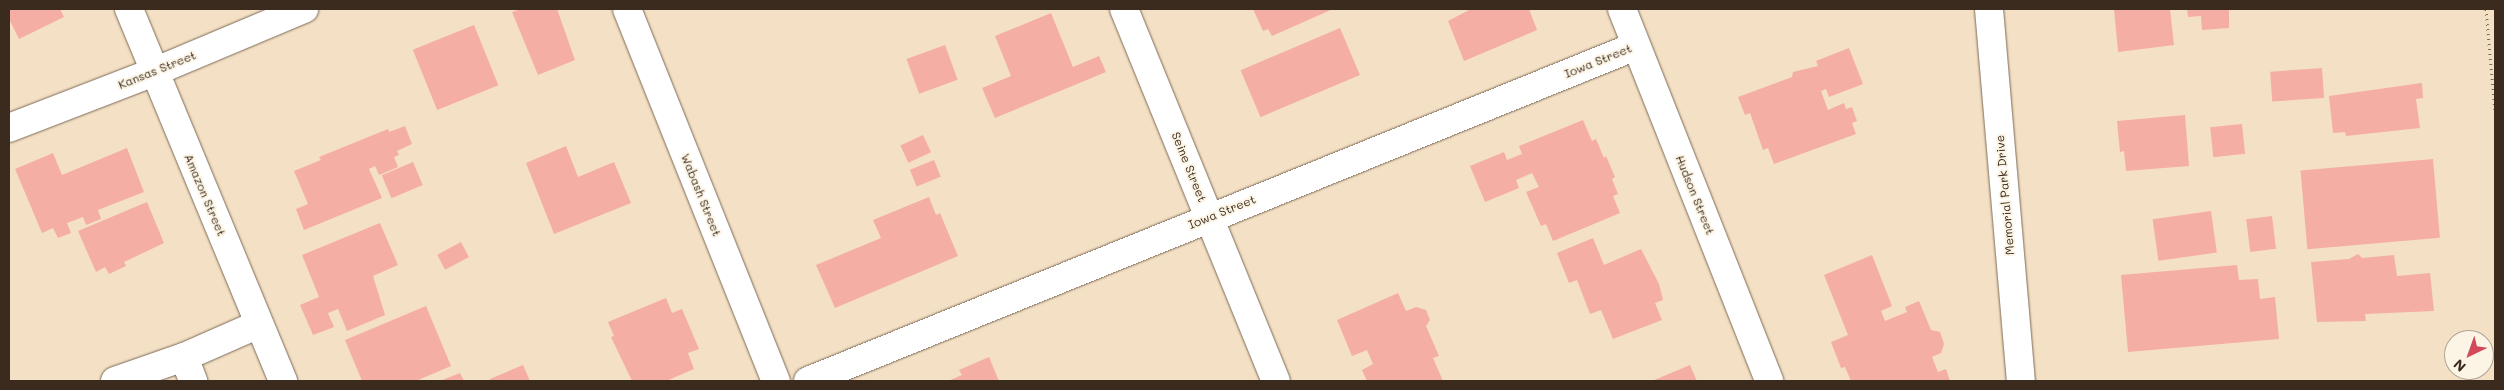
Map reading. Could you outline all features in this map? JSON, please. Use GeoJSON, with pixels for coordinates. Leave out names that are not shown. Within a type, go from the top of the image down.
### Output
{"type":"FeatureCollection","features":[{"type":"Feature","properties":{"kind":"street","name":"Amazon Street"},"geometry":{"type":"LineString","coordinates":[[129,9],[283,381]]}},
{"type":"Feature","properties":{"kind":"street","name":"Kansas Street"},"geometry":{"type":"LineString","coordinates":[[9,128],[154,72],[304,9]]}},
{"type":"Feature","properties":{"kind":"street","name":"Wabash Street"},"geometry":{"type":"LineString","coordinates":[[627,9],[776,381]]}},
{"type":"Feature","properties":{"kind":"street","name":"Seine Street"},"geometry":{"type":"LineString","coordinates":[[1124,9],[1276,381]]}},
{"type":"Feature","properties":{"kind":"street","name":"Hudson Street"},"geometry":{"type":"LineString","coordinates":[[1622,9],[1769,381]]}},
{"type":"Feature","properties":{"kind":"street","name":"Memorial Park Drive"},"geometry":{"type":"LineString","coordinates":[[1989,9],[2021,381]]}},
{"type":"Feature","properties":{"kind":"street","name":"Iowa Street"},"geometry":{"type":"LineString","coordinates":[[808,381],[1209,217],[1636,46]]}},
{"type":"Feature","properties":{"kind":"street"},"geometry":{"type":"LineString","coordinates":[[115,381],[189,369],[259,324]]}},
{"type":"Feature","properties":{"kind":"path"},"geometry":{"type":"LineString","coordinates":[[2486,9],[2495,112]]}},
{"type":"Feature","properties":{"kind":"building"},"geometry":{"type":"Polygon","coordinates":[[[9,9],[60,9],[64,17],[19,39],[9,19],[9,9]]]}},
{"type":"Feature","properties":{"kind":"building"},"geometry":{"type":"Polygon","coordinates":[[[521,9],[557,9],[575,60],[538,75],[512,12],[521,9]]]}},
{"type":"Feature","properties":{"kind":"building"},"geometry":{"type":"Polygon","coordinates":[[[1253,9],[1333,9],[1272,36],[1268,29],[1263,31],[1253,9]]]}},
{"type":"Feature","properties":{"kind":"building"},"geometry":{"type":"Polygon","coordinates":[[[1471,9],[1529,9],[1537,30],[1464,61],[1448,21],[1471,9]]]}},
{"type":"Feature","properties":{"kind":"building"},"geometry":{"type":"Polygon","coordinates":[[[2114,9],[2170,9],[2174,45],[2118,52],[2114,9]]]}},
{"type":"Feature","properties":{"kind":"building"},"geometry":{"type":"Polygon","coordinates":[[[2187,9],[2229,9],[2229,28],[2202,30],[2201,16],[2188,17],[2187,9]]]}},
{"type":"Feature","properties":{"kind":"building"},"geometry":{"type":"Polygon","coordinates":[[[1051,13],[1073,67],[1099,56],[1106,72],[995,118],[982,88],[1011,76],[995,36],[1051,13]]]}},
{"type":"Feature","properties":{"kind":"building"},"geometry":{"type":"Polygon","coordinates":[[[474,25],[498,85],[437,110],[413,50],[474,25]]]}},
{"type":"Feature","properties":{"kind":"building"},"geometry":{"type":"Polygon","coordinates":[[[1340,28],[1360,75],[1261,117],[1241,70],[1340,28]]]}},
{"type":"Feature","properties":{"kind":"building"},"geometry":{"type":"Polygon","coordinates":[[[945,45],[958,80],[919,94],[906,59],[945,45]]]}},
{"type":"Feature","properties":{"kind":"building"},"geometry":{"type":"Polygon","coordinates":[[[1849,48],[1863,84],[1829,97],[1826,89],[1821,91],[1828,110],[1844,103],[1846,109],[1852,107],[1857,121],[1852,123],[1856,134],[1774,164],[1768,148],[1763,150],[1750,113],[1745,115],[1738,97],[1792,77],[1793,72],[1818,66],[1816,61],[1849,48]]]}},
{"type":"Feature","properties":{"kind":"building"},"geometry":{"type":"Polygon","coordinates":[[[2322,68],[2324,98],[2272,102],[2270,72],[2322,68]]]}},
{"type":"Feature","properties":{"kind":"building"},"geometry":{"type":"Polygon","coordinates":[[[2422,83],[2423,98],[2416,99],[2420,128],[2346,136],[2345,132],[2333,133],[2329,96],[2422,83]]]}},
{"type":"Feature","properties":{"kind":"building"},"geometry":{"type":"Polygon","coordinates":[[[2185,115],[2189,166],[2126,171],[2124,151],[2120,152],[2117,121],[2185,115]]]}},
{"type":"Feature","properties":{"kind":"building"},"geometry":{"type":"Polygon","coordinates":[[[1583,120],[1592,141],[1596,139],[1604,158],[1606,156],[1615,177],[1612,179],[1618,194],[1613,196],[1620,213],[1553,241],[1546,224],[1541,226],[1526,192],[1539,187],[1532,173],[1516,180],[1519,188],[1485,202],[1470,166],[1504,152],[1507,160],[1522,154],[1519,146],[1583,120]]]}},
{"type":"Feature","properties":{"kind":"building"},"geometry":{"type":"Polygon","coordinates":[[[2242,124],[2245,154],[2213,157],[2210,127],[2242,124]]]}},
{"type":"Feature","properties":{"kind":"building"},"geometry":{"type":"Polygon","coordinates":[[[405,126],[412,144],[397,151],[399,155],[394,157],[398,167],[379,175],[375,166],[369,169],[382,198],[304,230],[296,209],[308,204],[294,171],[321,160],[319,157],[388,129],[389,132],[405,126]]]}},
{"type":"Feature","properties":{"kind":"building"},"geometry":{"type":"Polygon","coordinates":[[[923,135],[931,152],[908,163],[900,146],[923,135]]]}},
{"type":"Feature","properties":{"kind":"building"},"geometry":{"type":"Polygon","coordinates":[[[566,146],[578,177],[614,162],[631,203],[554,234],[526,163],[566,146]]]}},
{"type":"Feature","properties":{"kind":"building"},"geometry":{"type":"Polygon","coordinates":[[[127,148],[144,192],[98,210],[101,219],[86,225],[83,217],[67,223],[71,233],[58,238],[53,228],[42,233],[15,169],[53,153],[62,175],[127,148]]]}},
{"type":"Feature","properties":{"kind":"building"},"geometry":{"type":"Polygon","coordinates":[[[2433,159],[2440,238],[2307,249],[2301,171],[2433,159]]]}},
{"type":"Feature","properties":{"kind":"building"},"geometry":{"type":"Polygon","coordinates":[[[934,160],[941,177],[917,186],[910,170],[934,160]]]}},
{"type":"Feature","properties":{"kind":"building"},"geometry":{"type":"Polygon","coordinates":[[[413,162],[423,185],[391,198],[382,175],[413,162]]]}},
{"type":"Feature","properties":{"kind":"building"},"geometry":{"type":"Polygon","coordinates":[[[929,197],[936,215],[940,213],[958,256],[835,308],[816,265],[881,238],[873,220],[929,197]]]}},
{"type":"Feature","properties":{"kind":"building"},"geometry":{"type":"Polygon","coordinates":[[[147,202],[164,243],[124,262],[126,266],[109,274],[105,267],[96,272],[78,231],[147,202]]]}},
{"type":"Feature","properties":{"kind":"building"},"geometry":{"type":"Polygon","coordinates":[[[2211,211],[2217,253],[2158,261],[2153,219],[2211,211]]]}},
{"type":"Feature","properties":{"kind":"building"},"geometry":{"type":"Polygon","coordinates":[[[2272,216],[2276,249],[2250,252],[2246,219],[2272,216]]]}},
{"type":"Feature","properties":{"kind":"building"},"geometry":{"type":"Polygon","coordinates":[[[380,223],[398,265],[373,276],[385,315],[347,331],[338,309],[328,313],[334,327],[313,335],[300,305],[319,297],[302,255],[380,223]]]}},
{"type":"Feature","properties":{"kind":"building"},"geometry":{"type":"Polygon","coordinates":[[[1593,238],[1604,265],[1641,249],[1659,284],[1663,300],[1655,303],[1662,320],[1613,339],[1601,310],[1590,314],[1577,280],[1569,283],[1557,253],[1593,238]]]}},
{"type":"Feature","properties":{"kind":"building"},"geometry":{"type":"Polygon","coordinates":[[[461,242],[469,257],[445,270],[437,255],[461,242]]]}},
{"type":"Feature","properties":{"kind":"building"},"geometry":{"type":"Polygon","coordinates":[[[2358,254],[2362,258],[2394,255],[2397,276],[2430,273],[2434,311],[2365,314],[2366,321],[2317,322],[2311,262],[2349,259],[2358,254]]]}},
{"type":"Feature","properties":{"kind":"building"},"geometry":{"type":"Polygon","coordinates":[[[1872,255],[1892,306],[1881,311],[1885,321],[1907,312],[1905,307],[1919,301],[1931,330],[1940,332],[1944,344],[1941,353],[1932,357],[1938,372],[1946,369],[1950,381],[1851,381],[1845,367],[1841,368],[1831,342],[1848,335],[1824,275],[1872,255]]]}},
{"type":"Feature","properties":{"kind":"building"},"geometry":{"type":"Polygon","coordinates":[[[2237,265],[2239,280],[2258,279],[2260,299],[2275,297],[2279,339],[2128,352],[2121,275],[2237,265]]]}},
{"type":"Feature","properties":{"kind":"building"},"geometry":{"type":"Polygon","coordinates":[[[1398,293],[1406,311],[1416,307],[1426,310],[1430,320],[1426,326],[1439,356],[1433,358],[1443,381],[1367,381],[1362,370],[1373,364],[1367,350],[1352,356],[1337,320],[1398,293]]]}},
{"type":"Feature","properties":{"kind":"building"},"geometry":{"type":"Polygon","coordinates":[[[666,298],[672,313],[682,309],[699,349],[688,353],[694,369],[666,381],[632,381],[611,337],[614,336],[608,322],[666,298]]]}},
{"type":"Feature","properties":{"kind":"building"},"geometry":{"type":"Polygon","coordinates":[[[426,306],[451,366],[416,381],[362,381],[345,340],[426,306]]]}},
{"type":"Feature","properties":{"kind":"building"},"geometry":{"type":"Polygon","coordinates":[[[989,357],[999,381],[948,381],[962,375],[959,370],[989,357]]]}},
{"type":"Feature","properties":{"kind":"building"},"geometry":{"type":"Polygon","coordinates":[[[523,365],[530,381],[490,381],[490,379],[523,365]]]}},
{"type":"Feature","properties":{"kind":"building"},"geometry":{"type":"Polygon","coordinates":[[[1690,365],[1697,381],[1652,381],[1690,365]]]}},
{"type":"Feature","properties":{"kind":"building"},"geometry":{"type":"Polygon","coordinates":[[[460,373],[464,381],[440,381],[460,373]]]}}]}
